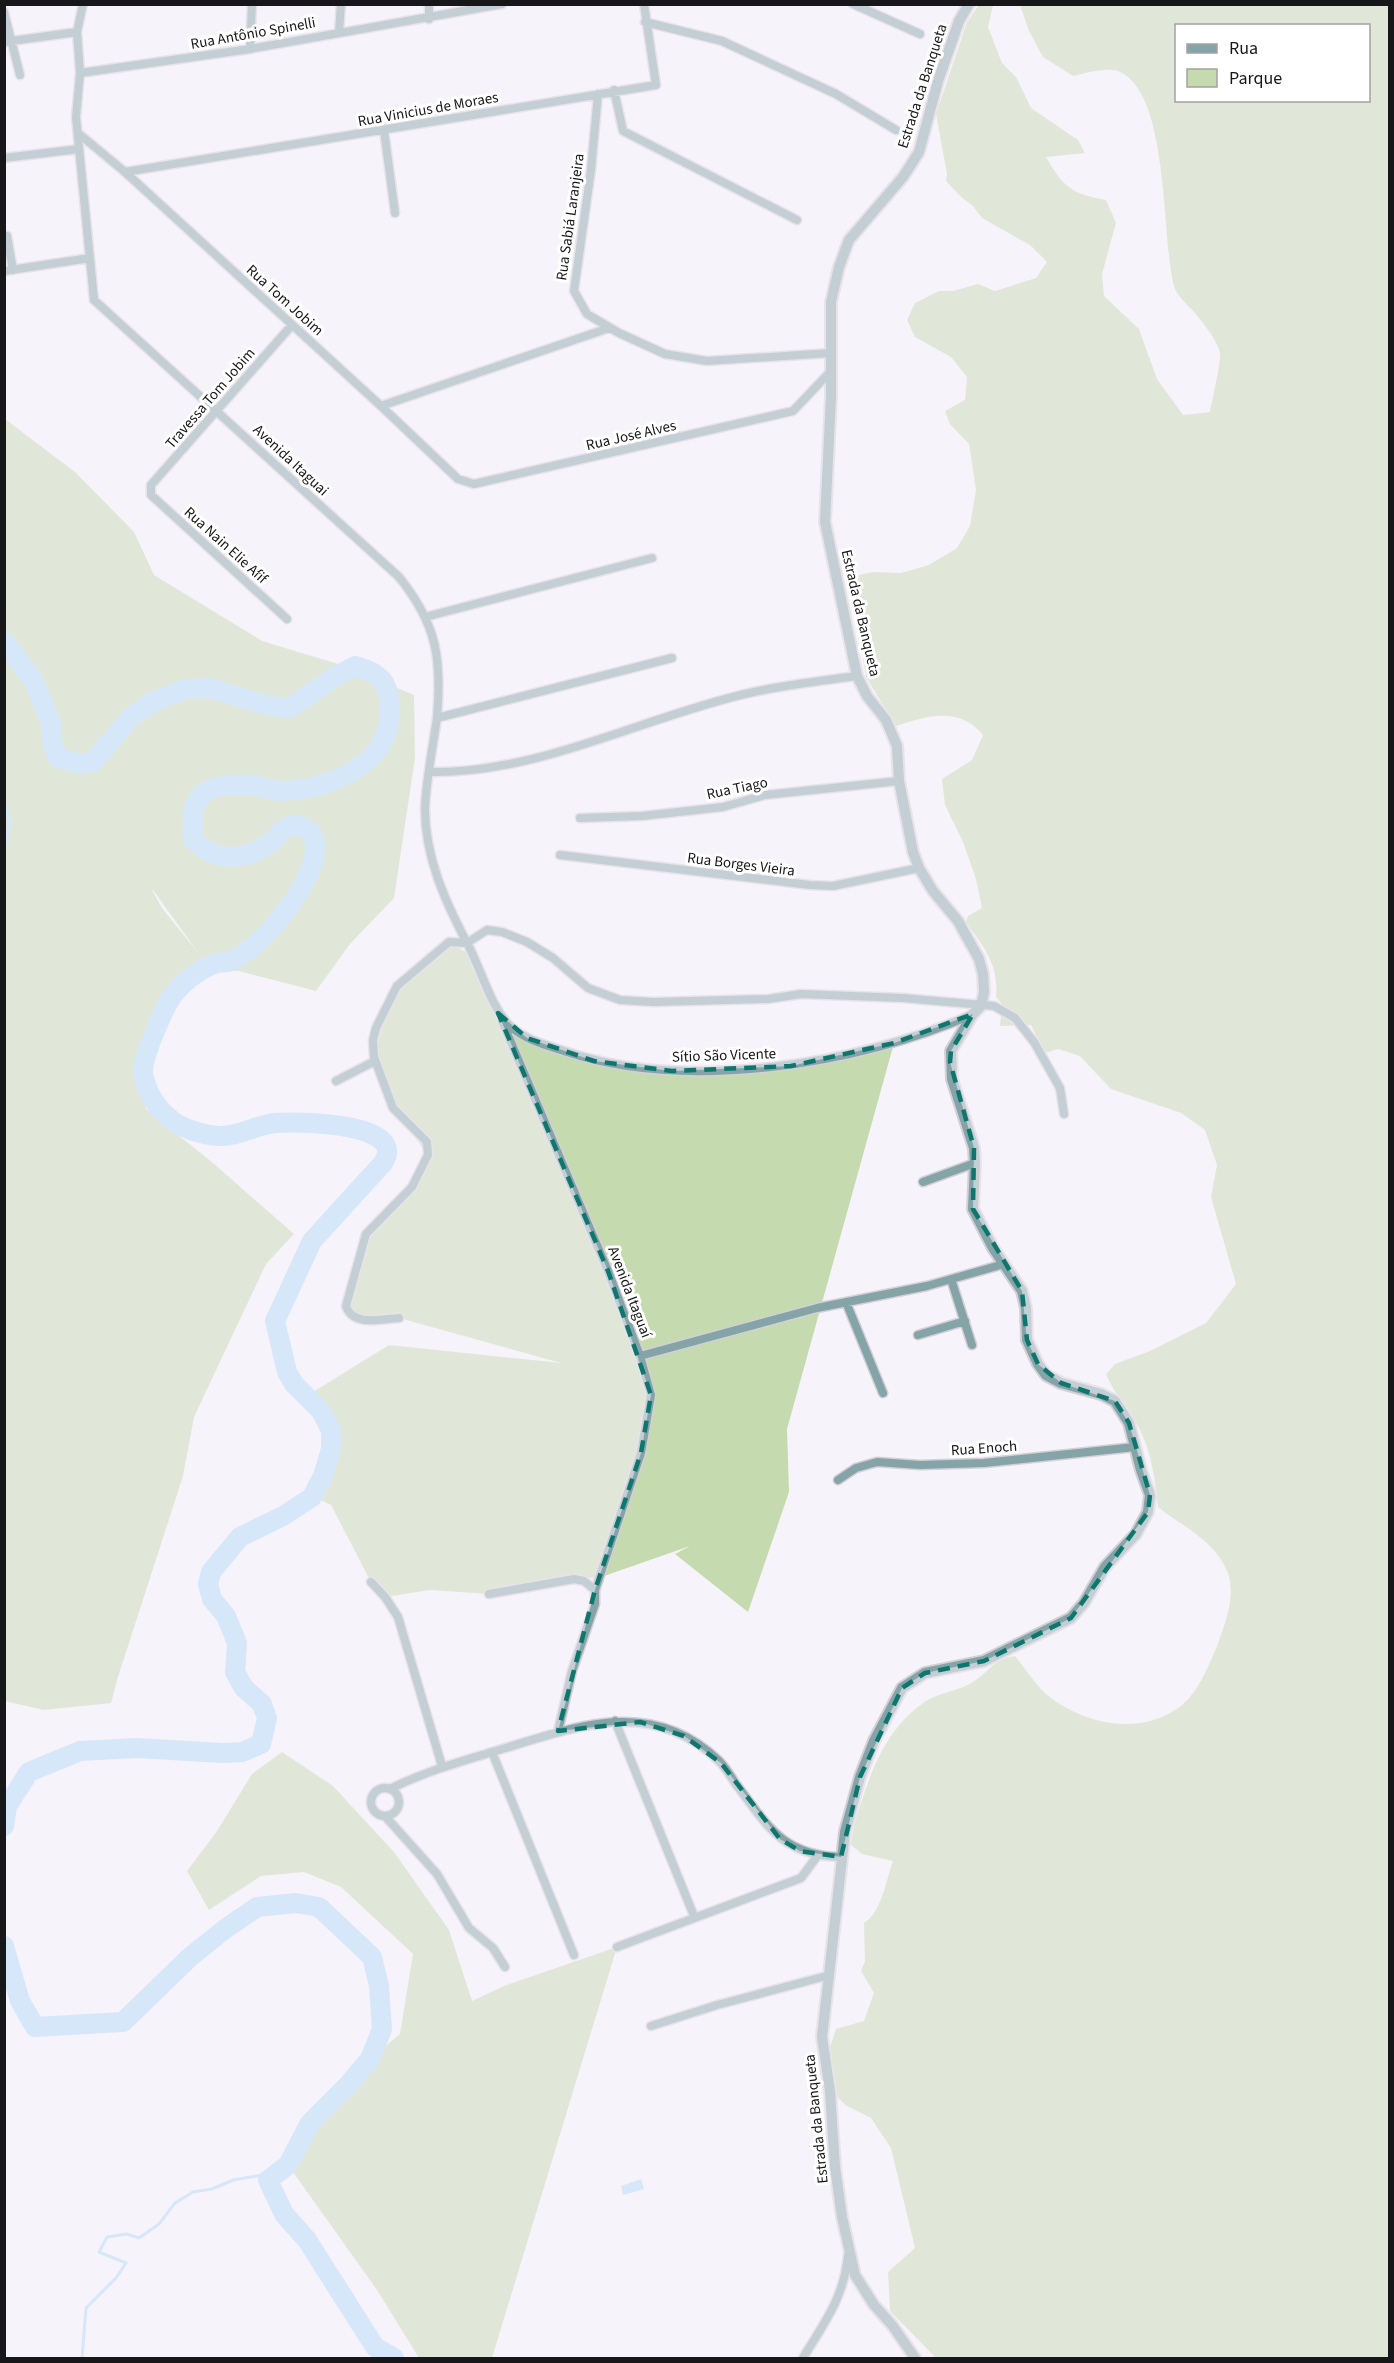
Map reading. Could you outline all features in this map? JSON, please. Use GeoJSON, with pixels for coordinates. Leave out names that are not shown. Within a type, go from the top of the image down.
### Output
{"type":"FeatureCollection","features":[{"type":"Feature","properties":{"kind":"street","name":"Avenida Itaguai"},"geometry":{"type":"LineString","coordinates":[[83,4],[77,32],[80,73],[76,117],[94,300],[399,577],[413,595],[435,642],[440,679],[438,718]]}},
{"type":"Feature","properties":{"kind":"street"},"geometry":{"type":"LineString","coordinates":[[250,49],[252,4]]}},
{"type":"Feature","properties":{"kind":"street"},"geometry":{"type":"LineString","coordinates":[[339,32],[341,4]]}},
{"type":"Feature","properties":{"kind":"street"},"geometry":{"type":"LineString","coordinates":[[429,4],[429,19]]}},
{"type":"Feature","properties":{"kind":"street","name":"Rua Antônio Spinelli"},"geometry":{"type":"LineString","coordinates":[[80,73],[250,49],[339,32],[429,19],[502,4]]}},
{"type":"Feature","properties":{"kind":"street","name":"Rua Vinicius de Moraes"},"geometry":{"type":"LineString","coordinates":[[124,172],[614,90],[656,85],[644,4]]}},
{"type":"Feature","properties":{"kind":"street"},"geometry":{"type":"LineString","coordinates":[[853,4],[920,34]]}},
{"type":"Feature","properties":{"kind":"street","name":"Estrada da Banqueta"},"geometry":{"type":"LineString","coordinates":[[915,2358],[892,2325],[874,2305],[855,2275],[842,2217],[835,2167],[830,2091],[822,2037],[845,1832],[860,1777],[874,1741],[902,1688],[925,1673],[984,1661],[1071,1618],[1084,1603],[1105,1567],[1136,1534],[1148,1512],[1150,1495],[1128,1423],[1115,1401],[1101,1394],[1061,1383],[1046,1375],[1038,1365],[1027,1340],[1026,1308],[1022,1291],[973,1209],[974,1148],[951,1071],[951,1051],[977,1010],[984,992],[983,974],[979,959],[958,921],[933,891],[918,868],[898,781],[897,746],[886,720],[867,696],[857,676],[825,522],[831,371],[831,302],[839,267],[849,240],[903,177],[919,152],[938,81],[959,21],[969,4]]}},
{"type":"Feature","properties":{"kind":"street"},"geometry":{"type":"LineString","coordinates":[[4,12],[8,41],[20,75]]}},
{"type":"Feature","properties":{"kind":"street"},"geometry":{"type":"LineString","coordinates":[[645,22],[722,41],[836,94],[896,130]]}},
{"type":"Feature","properties":{"kind":"street"},"geometry":{"type":"LineString","coordinates":[[8,41],[77,32]]}},
{"type":"Feature","properties":{"kind":"street"},"geometry":{"type":"LineString","coordinates":[[614,90],[623,130],[797,220]]}},
{"type":"Feature","properties":{"kind":"street","name":"Rua Sabiá Laranjeira"},"geometry":{"type":"LineString","coordinates":[[598,94],[591,170],[574,291],[587,314],[609,328],[665,354],[707,362],[831,353]]}},
{"type":"Feature","properties":{"kind":"street"},"geometry":{"type":"LineString","coordinates":[[384,130],[395,213]]}},
{"type":"Feature","properties":{"kind":"street","name":"Rua Tom Jobim"},"geometry":{"type":"LineString","coordinates":[[78,133],[124,172],[381,406],[458,479],[474,484]]}},
{"type":"Feature","properties":{"kind":"street"},"geometry":{"type":"LineString","coordinates":[[4,158],[79,149]]}},
{"type":"Feature","properties":{"kind":"street"},"geometry":{"type":"LineString","coordinates":[[4,236],[7,236],[9,271],[90,258]]}},
{"type":"Feature","properties":{"kind":"street","name":"Travessa Tom Jobim"},"geometry":{"type":"LineString","coordinates":[[150,490],[151,485],[292,326]]}},
{"type":"Feature","properties":{"kind":"street"},"geometry":{"type":"LineString","coordinates":[[381,406],[609,328]]}},
{"type":"Feature","properties":{"kind":"street","name":"Rua José Alves"},"geometry":{"type":"LineString","coordinates":[[474,484],[793,411],[831,371]]}},
{"type":"Feature","properties":{"kind":"street","name":"Rua Nain Elie Afif"},"geometry":{"type":"LineString","coordinates":[[150,490],[151,495],[287,619]]}},
{"type":"Feature","properties":{"kind":"street"},"geometry":{"type":"LineString","coordinates":[[425,617],[652,558]]}},
{"type":"Feature","properties":{"kind":"street"},"geometry":{"type":"LineString","coordinates":[[467,943],[452,913],[430,857],[425,807],[438,718],[672,658]]}},
{"type":"Feature","properties":{"kind":"street"},"geometry":{"type":"LineString","coordinates":[[429,772],[457,772],[508,765],[749,693],[857,676]]}},
{"type":"Feature","properties":{"kind":"street","name":"Rua Tiago"},"geometry":{"type":"LineString","coordinates":[[580,818],[642,816],[723,807],[765,795],[898,781]]}},
{"type":"Feature","properties":{"kind":"street","name":"Rua Borges Vieira"},"geometry":{"type":"LineString","coordinates":[[560,855],[833,886],[918,868]]}},
{"type":"Feature","properties":{"kind":"street"},"geometry":{"type":"LineString","coordinates":[[399,1318],[356,1319],[348,1314],[346,1306],[366,1234],[412,1187],[428,1155],[427,1142],[393,1108],[375,1061],[373,1040],[376,1028],[397,986],[449,942],[467,943],[487,930],[502,932],[527,942],[553,958],[588,988],[620,1000],[653,1002],[768,999],[801,994],[903,998],[977,1010],[994,1006],[1015,1018],[1034,1042],[1060,1088],[1064,1114]]}},
{"type":"Feature","properties":{"kind":"street","name":"Sítio São Vicente"},"geometry":{"type":"LineString","coordinates":[[467,943],[498,1013],[511,1027],[527,1038],[594,1061],[672,1071],[791,1066],[894,1043],[934,1031],[977,1010]]}},
{"type":"Feature","properties":{"kind":"street","name":"Avenida Itaguaí"},"geometry":{"type":"LineString","coordinates":[[498,1013],[608,1271],[640,1356],[651,1395],[641,1453],[595,1590]]}},
{"type":"Feature","properties":{"kind":"street"},"geometry":{"type":"LineString","coordinates":[[336,1081],[375,1061]]}},
{"type":"Feature","properties":{"kind":"street"},"geometry":{"type":"LineString","coordinates":[[922,1182],[975,1163]]}},
{"type":"Feature","properties":{"kind":"street"},"geometry":{"type":"LineString","coordinates":[[640,1356],[846,1302],[881,1297],[1004,1264]]}},
{"type":"Feature","properties":{"kind":"street"},"geometry":{"type":"LineString","coordinates":[[951,1279],[972,1345]]}},
{"type":"Feature","properties":{"kind":"street"},"geometry":{"type":"LineString","coordinates":[[846,1302],[883,1393]]}},
{"type":"Feature","properties":{"kind":"street"},"geometry":{"type":"LineString","coordinates":[[918,1335],[965,1321]]}},
{"type":"Feature","properties":{"kind":"street","name":"Rua Enoch"},"geometry":{"type":"LineString","coordinates":[[838,1480],[856,1468],[877,1462],[920,1465],[984,1462],[1135,1447]]}},
{"type":"Feature","properties":{"kind":"street"},"geometry":{"type":"LineString","coordinates":[[489,1594],[574,1580],[591,1584],[595,1590],[595,1604],[572,1671],[558,1731]]}},
{"type":"Feature","properties":{"kind":"street"},"geometry":{"type":"LineString","coordinates":[[371,1582],[385,1597],[398,1617],[442,1766]]}},
{"type":"Feature","properties":{"kind":"street"},"geometry":{"type":"LineString","coordinates":[[505,1967],[493,1948],[469,1928],[437,1874],[385,1816],[374,1811],[371,1799],[378,1789],[390,1789],[442,1766],[558,1731],[615,1721],[640,1722],[657,1725],[684,1736],[705,1749],[721,1763],[780,1839],[800,1851],[818,1856],[841,1857]]}},
{"type":"Feature","properties":{"kind":"street"},"geometry":{"type":"LineString","coordinates":[[615,1721],[694,1916]]}},
{"type":"Feature","properties":{"kind":"street"},"geometry":{"type":"LineString","coordinates":[[492,1752],[574,1955]]}},
{"type":"Feature","properties":{"kind":"street"},"geometry":{"type":"LineString","coordinates":[[385,1816],[391,1815],[399,1804],[395,1792],[390,1789]]}},
{"type":"Feature","properties":{"kind":"street"},"geometry":{"type":"LineString","coordinates":[[617,1947],[694,1916],[801,1878],[818,1856]]}},
{"type":"Feature","properties":{"kind":"street"},"geometry":{"type":"LineString","coordinates":[[651,2026],[717,2005],[830,1975]]}},
{"type":"Feature","properties":{"kind":"street"},"geometry":{"type":"LineString","coordinates":[[803,2358],[831,2316],[842,2288],[849,2246]]}},
{"type":"Feature","properties":{"kind":"highlighted area"},"geometry":{"type":"Polygon","coordinates":[[[498,1013],[527,1038],[594,1061],[672,1071],[791,1066],[894,1043],[973,1014],[951,1051],[950,1062],[974,1148],[973,1209],[1022,1291],[1027,1340],[1038,1364],[1061,1383],[1115,1401],[1129,1423],[1150,1495],[1148,1512],[1071,1618],[984,1661],[925,1673],[902,1688],[860,1777],[841,1857],[800,1851],[780,1839],[721,1763],[684,1736],[640,1722],[558,1731],[595,1590],[641,1453],[651,1395],[608,1271],[498,1013]]]}},
{"type":"Feature","properties":{"kind":"green space"},"geometry":{"type":"Polygon","coordinates":[[[979,5],[993,5],[988,27],[1002,63],[1016,77],[1031,108],[1078,140],[1085,153],[1046,157],[1058,176],[1070,188],[1085,195],[1106,200],[1116,223],[1102,274],[1104,296],[1139,329],[1157,379],[1183,415],[1210,412],[1220,353],[1209,331],[1179,296],[1174,286],[1161,168],[1147,106],[1135,84],[1118,71],[1102,70],[1073,76],[1043,57],[1029,31],[1020,5],[1389,5],[1389,2358],[936,2358],[890,2311],[888,2272],[915,2248],[891,2148],[871,2118],[847,2106],[830,2091],[830,2047],[836,2029],[864,2021],[874,1993],[861,1971],[865,1961],[864,1923],[879,1904],[893,1861],[862,1854],[851,1845],[852,1833],[867,1786],[878,1758],[894,1732],[914,1710],[926,1701],[968,1685],[996,1663],[1015,1656],[1046,1694],[1066,1708],[1082,1715],[1116,1724],[1133,1724],[1167,1715],[1188,1699],[1205,1674],[1223,1630],[1231,1596],[1227,1571],[1214,1551],[1206,1542],[1158,1507],[1152,1467],[1144,1439],[1106,1374],[1115,1364],[1150,1351],[1206,1323],[1236,1284],[1211,1197],[1217,1165],[1205,1130],[1181,1113],[1111,1089],[1080,1056],[1058,1049],[1045,1053],[1031,1025],[1000,1026],[1002,1004],[996,997],[993,966],[966,922],[968,916],[982,908],[976,879],[963,842],[945,805],[942,779],[972,760],[983,735],[964,720],[953,717],[931,717],[896,726],[866,677],[849,577],[873,572],[901,573],[929,565],[957,548],[970,526],[976,490],[969,444],[950,424],[945,411],[965,400],[967,377],[951,357],[915,337],[907,320],[915,303],[939,291],[953,291],[978,284],[995,291],[1036,278],[1047,262],[1030,245],[982,218],[973,206],[946,181],[947,174],[936,114],[967,22],[979,5]]]}},
{"type":"Feature","properties":{"kind":"green space"},"geometry":{"type":"Polygon","coordinates":[[[5,419],[75,472],[134,532],[154,575],[262,641],[345,666],[414,695],[415,758],[394,898],[350,944],[316,991],[239,971],[212,970],[172,999],[141,1080],[146,1109],[213,1163],[294,1234],[266,1264],[194,1417],[183,1476],[111,1703],[44,1710],[4,1701],[5,419]],[[153,890],[162,908],[199,954],[153,890]]]}},
{"type":"Feature","properties":{"kind":"green space"},"geometry":{"type":"Polygon","coordinates":[[[449,942],[476,958],[498,1013],[527,1038],[594,1061],[672,1071],[791,1066],[894,1043],[787,1429],[789,1492],[748,1612],[675,1554],[690,1546],[604,1576],[489,1594],[430,1590],[385,1597],[371,1582],[331,1505],[316,1498],[334,1450],[331,1430],[300,1400],[389,1345],[561,1363],[399,1318],[366,1321],[346,1306],[366,1234],[412,1187],[428,1155],[393,1108],[373,1040],[397,986],[449,942]]]}},
{"type":"Feature","properties":{"kind":"green space"},"geometry":{"type":"Polygon","coordinates":[[[282,1752],[333,1786],[394,1852],[449,1930],[472,2001],[504,1986],[617,1947],[492,2358],[419,2358],[377,2290],[288,2165],[370,2059],[400,2034],[413,1954],[341,1887],[304,1872],[261,1876],[209,1910],[187,1871],[217,1831],[252,1774],[282,1752]]]}},
{"type":"Feature","properties":{"kind":"water"},"geometry":{"type":"Polygon","coordinates":[[[641,2179],[644,2189],[623,2195],[621,2186],[641,2179]]]}},
{"type":"Feature","properties":{"kind":"waterway"},"geometry":{"type":"LineString","coordinates":[[4,641],[34,681],[51,723],[52,742],[58,758],[81,764],[93,762],[131,717],[153,702],[185,689],[209,688],[270,706],[290,708],[333,678],[355,666],[371,672],[384,682],[389,707],[389,722],[382,743],[369,759],[347,775],[320,785],[293,790],[277,791],[258,786],[228,785],[212,789],[197,800],[193,817],[193,839],[201,847],[220,856],[240,856],[260,849],[290,826],[302,826],[313,836],[315,849],[312,865],[294,900],[257,944],[236,959],[213,964],[195,974],[173,996],[154,1034],[143,1070],[148,1090],[163,1113],[173,1121],[198,1132],[226,1136],[275,1123],[325,1124],[366,1132],[380,1139],[387,1149],[383,1163],[312,1241],[275,1321],[287,1372],[294,1384],[321,1411],[331,1430],[331,1449],[323,1476],[312,1497],[283,1516],[240,1537],[211,1572],[208,1584],[212,1599],[226,1616],[237,1643],[235,1672],[244,1688],[262,1704],[267,1718],[261,1744],[242,1752],[223,1753],[137,1748],[80,1751],[29,1772],[7,1806],[4,1826]]}},
{"type":"Feature","properties":{"kind":"waterway"},"geometry":{"type":"LineString","coordinates":[[4,802],[10,822],[4,850]]}},
{"type":"Feature","properties":{"kind":"waterway"},"geometry":{"type":"LineString","coordinates":[[4,1946],[20,2001],[35,2027],[123,2022],[190,1957],[257,1907],[296,1903],[319,1907],[372,1957],[379,1986],[382,2029],[370,2059],[310,2123],[288,2165],[268,2180],[284,2214],[307,2240],[375,2347],[394,2358]]}},
{"type":"Feature","properties":{"kind":"waterway"},"geometry":{"type":"LineString","coordinates":[[82,2358],[86,2308],[116,2278],[126,2263],[99,2252],[107,2237],[127,2234],[139,2238],[159,2224],[175,2203],[193,2192],[212,2189],[233,2180],[262,2175],[268,2180]]}}]}
